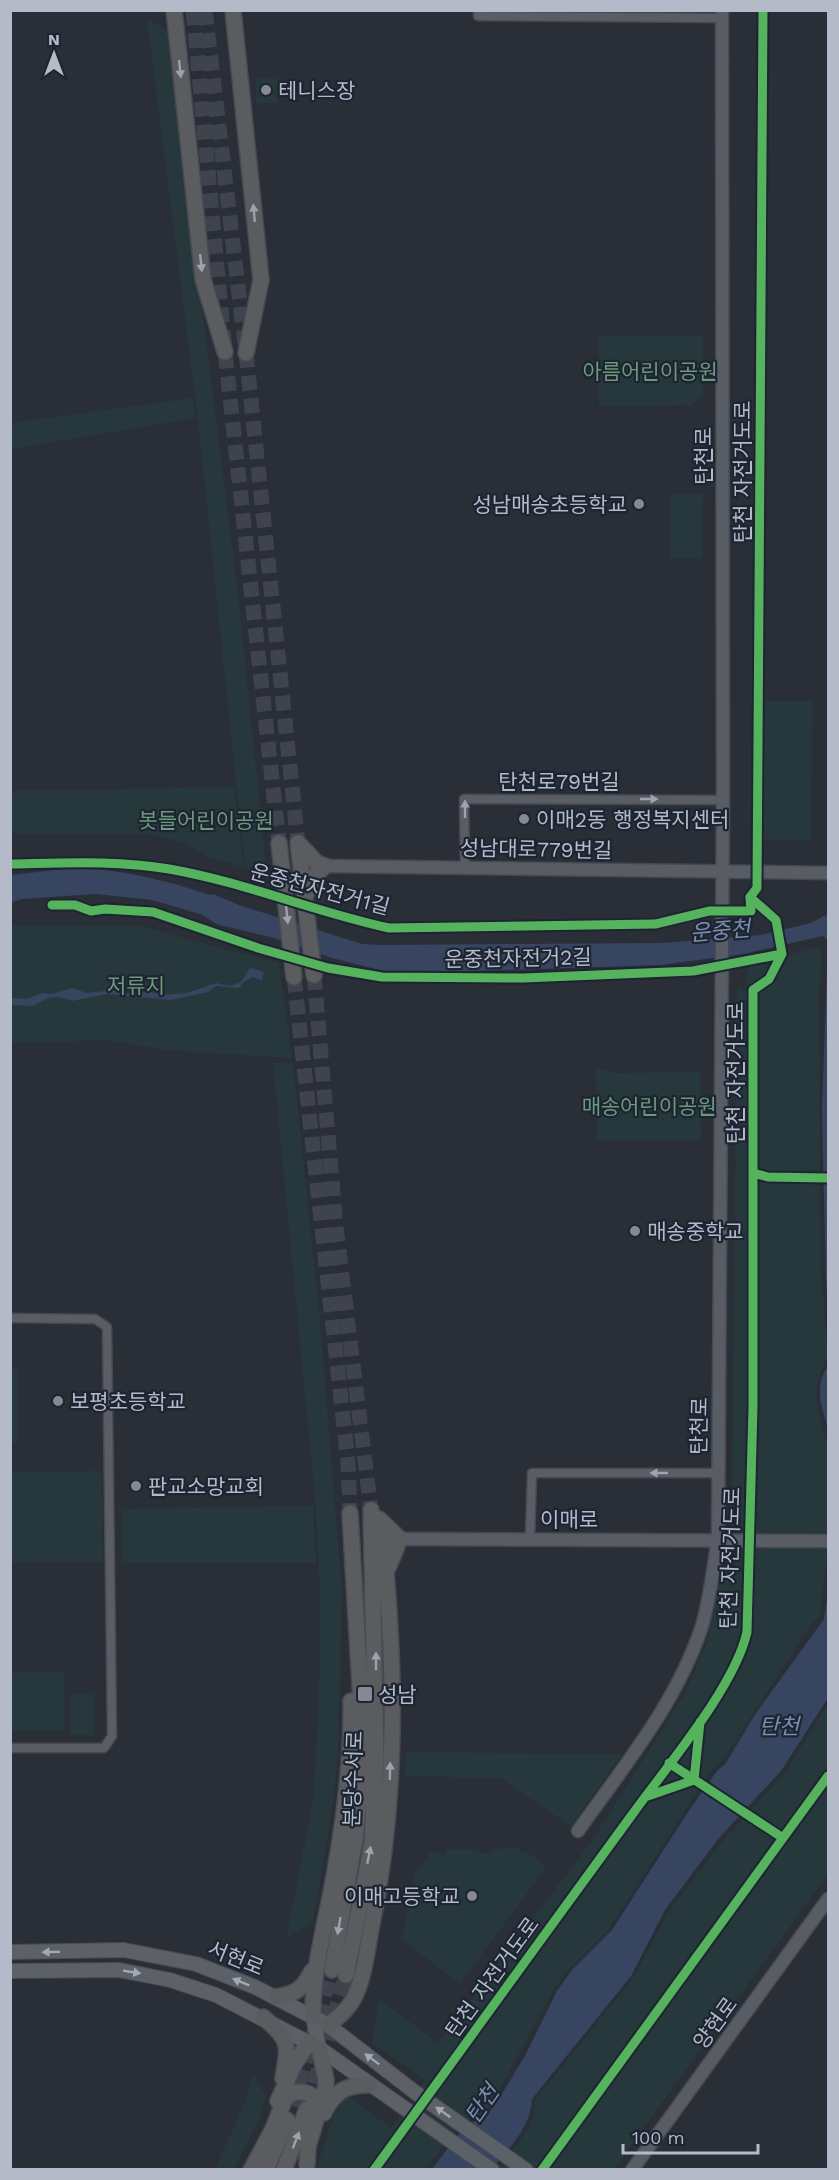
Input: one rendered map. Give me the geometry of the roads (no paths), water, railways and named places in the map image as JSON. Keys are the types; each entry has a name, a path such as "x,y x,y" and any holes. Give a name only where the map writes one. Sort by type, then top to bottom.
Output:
{"highway":[{"path":"174,10 202,279 225,352"},
{"path":"233,10 261,280 246,353"},
{"path":"279,843 294,977"},
{"path":"314,971 304,901 306,876 298,843 317,863 325,866"},
{"path":"306,876 325,866"},
{"name":"분당수서로","path":"351,1513 364,1755 339,1972 372,1844 376,1768 376,1637 371,1506 381,1522"},
{"path":"381,1522 400,1539 388,1564 387,1577"},
{"path":"266,2169 318,2037 344,2012 358,1991 381,1880 390,1783 392,1689 387,1577 381,1522"},
{"path":"313,2017 312,1992 336,1870 352,1746 353,1566"},
{"path":"276,1997 293,1995 304,1987 318,1961"},
{"path":"262,2017 286,2040 288,2048 293,2104 284,2169"},
{"path":"318,2037 326,2079 324,2113"},
{"path":"306,2167 324,2113 334,2095 342,2088 369,2085"},
{"path":"251,2169 272,2132 286,2096 298,2092 313,2096 320,2107 308,2146 306,2167"},
{"path":"245,2169 293,2104"}],"main road":[{"name":"탄천로","path":"578,1831 659,1717 683,1674 706,1610 718,1539 723,800 722,14"},
{"name":"성남대로779번길","path":"325,866 828,873"},
{"name":"이매로","path":"400,1539 828,1541"},
{"name":"양현로","path":"632,2169 828,1900"},
{"name":"서현로","path":"10,1952 124,1950 196,1964 276,1997 313,2017"},
{"name":"서현로","path":"10,1971 94,1969 138,1972 184,1984 262,2017 318,2037 416,2093 526,2169"},
{"path":"313,2017 318,2037"},
{"name":"서현로","path":"318,2037 369,2085 492,2169"}],"street":[{"path":"478,13 722,14"},
{"name":"탄천로79번길","path":"465,867 465,799 723,800"},
{"path":"10,1318 95,1319 107,1327 112,1736 104,1748 10,1748"},
{"path":"530,1539 532,1473 718,1473"}],"water":[{"path":"73,868 126,873 160,880 213,894 239,905 362,944 662,943 761,935 811,923 828,914 828,940 823,936 743,954 661,965 388,972 332,958 274,938 216,924 203,915 152,900 96,894 21,899 11,903 11,875"},
{"path":"828,940 828,1300 822,1110"},
{"path":"250,968 264,972 262,981 253,977 243,982 239,988 216,986 208,992 171,1000 106,994 72,1001 60,997 48,998 33,1006 11,1005 11,998 27,999 42,993 52,994 72,988 87,993 115,990 129,994 148,991 162,995 187,993 216,983 230,986 241,982"},
{"path":"828,1366 828,1428 821,1404 820,1389"},
{"name":"탄천","path":"828,1594 828,1698 781,1771 719,1838 665,1910 631,1976 532,2099 528,2119 523,2128 492,2169 431,2170 467,2124 485,2118 497,2102 526,2054 557,1991 571,1971 612,1930 690,1809 717,1771 726,1763 756,1713 824,1619"}],"tunnel":[{"path":"193,10 225,352 279,843"},
{"path":"205,10 246,353 298,843"},
{"path":"314,975 336,1227 371,1510"},
{"path":"294,977 348,1462 350,1513"},
{"path":"292,2106 332,1970"},
{"path":"308,2106 346,1975"}],"place":[{"name":"테니스장","path":"266,90"},
{"name":"성남매송초등학교","path":"639,504"},
{"name":"이매2동 행정복지센터","path":"524,819"},
{"name":"매송중학교","path":"635,1231"},
{"name":"보평초등학교","path":"58,1401"},
{"name":"판교소망교회","path":"136,1486"},
{"name":"성남","path":"365,1694"},
{"name":"이매고등학교","path":"472,1896"}],"park label":[{"name":"아름어린이공원","path":"650,371"},
{"name":"봇들어린이공원","path":"206,820"},
{"name":"저류지","path":"136,985"},
{"name":"매송어린이공원","path":"649,1106"}],"water label":[{"name":"운중천","path":"720,931"}]}
